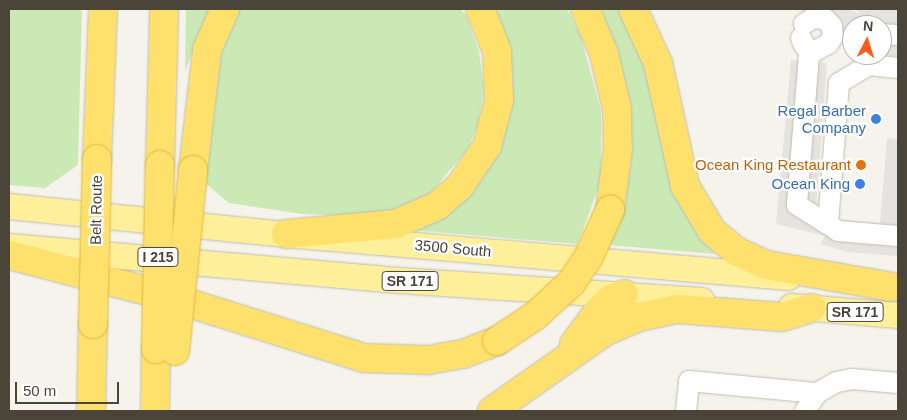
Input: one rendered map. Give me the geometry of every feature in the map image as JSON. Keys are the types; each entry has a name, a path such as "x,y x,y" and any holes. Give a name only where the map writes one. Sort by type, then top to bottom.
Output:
{"highway":[{"name":"Belt Route","path":"91,411 97,159 103,9"},
{"name":"I 215","path":"155,411 166,350 160,165 164,9"},
{"path":"169,411 166,350 193,170 207,50 225,9"},
{"path":"286,234 396,224 437,206 460,186 487,146 500,102 497,51 480,9"},
{"path":"9,255 163,296 364,358 428,360 463,354 497,341 535,316 571,282 589,256 610,210 618,148 617,109 604,54 585,9"},
{"path":"633,9 658,63 685,186 712,231 742,255 766,265 895,287"},
{"path":"552,366 579,338 600,309 612,298 624,294"},
{"path":"492,411 552,366 606,330 657,312 678,309 782,317 812,308"}],"main road":[{"name":"3500 South","path":"9,206 286,234 895,287"},
{"name":"SR 171","path":"9,246 384,279 624,294 898,316"}],"street":[{"path":"841,32 819,17 806,38 809,55 797,205 838,231 898,236"},
{"path":"806,38 841,32"},
{"path":"828,224 839,83 869,66 898,68"},
{"path":"805,411 817,393 837,382 852,379 898,383"},
{"path":"686,411 689,382 817,393"}],"green space":[{"path":"9,9 82,9 78,165 45,188 9,185"},
{"path":"186,9 210,9 185,71"},
{"path":"231,9 460,9 466,15 479,51 484,91 478,124 467,150 428,196 406,207 360,216 302,214 229,203 199,178 213,58"},
{"path":"488,9 567,9 581,37 601,111 601,180 578,244 410,230 502,135"},
{"path":"590,9 621,9 642,53 693,224 715,254 608,245 627,189 628,137"}],"shaded area":[{"path":"799,9 848,9 860,14 856,9 898,9 898,56 892,56 892,15 842,15 842,38"},
{"path":"791,60 827,63 816,208 833,219 880,224 887,138 898,139 898,256 847,252 821,244 825,236 776,224"}],"place":[{"name":"Regal Barber Company","path":"876,119"},
{"name":"Ocean King Restaurant","path":"861,165"},
{"name":"Ocean King","path":"860,184"}]}
